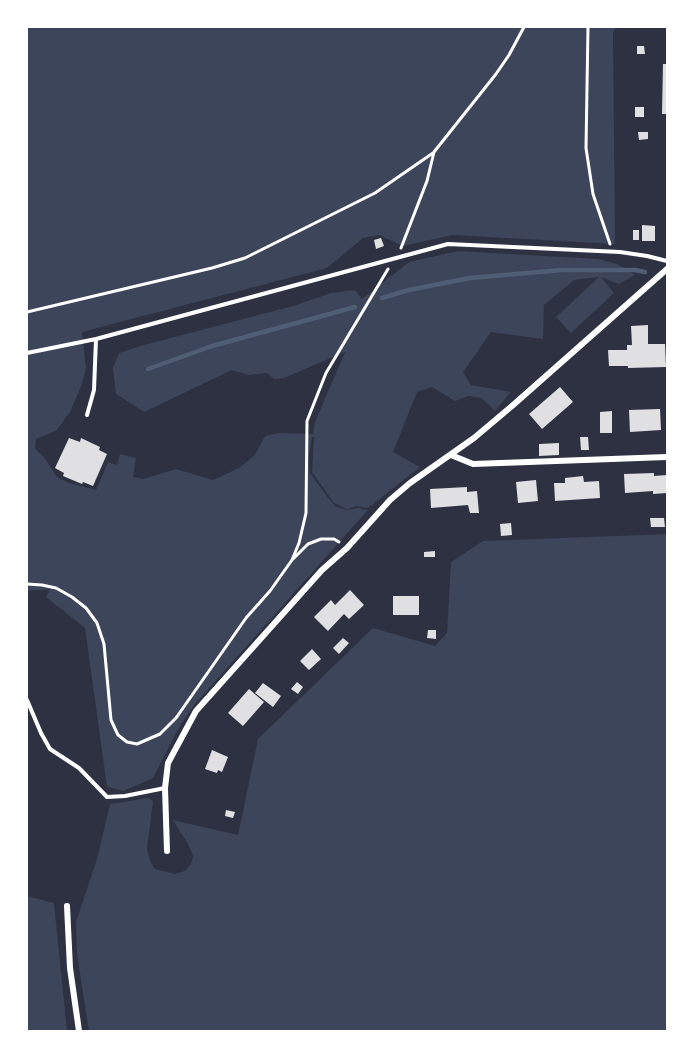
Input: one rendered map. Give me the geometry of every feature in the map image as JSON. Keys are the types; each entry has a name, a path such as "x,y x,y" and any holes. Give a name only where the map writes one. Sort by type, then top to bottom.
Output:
{"street":[{"path":"167,851 165,788 168,763 196,711 322,570 346,548 390,500 512,406 667,269"},
{"path":"451,455 473,464 482,465 667,457"},
{"path":"67,906 70,968 79,1031"}],"lane":[{"path":"27,353 96,339 448,244 613,253 647,256 667,261"},
{"path":"87,415 94,390 96,339"},
{"path":"27,699 50,749 79,768 107,797 165,788"}],"path":[{"path":"27,312 245,258 375,192 434,152 496,75 524,27"},
{"path":"588,27 586,148 593,194 613,253"},
{"path":"292,560 299,543 306,513 307,421 326,373 403,246 428,181 434,152"},
{"path":"27,584 56,588 86,608 97,623 104,644 111,720 118,735 128,742 137,744 160,734 176,718 246,618 270,591 292,560 308,544 334,539 346,548"}],"shaded area":[{"path":"27,27 616,27 613,33 615,244 452,235 403,246 379,235 363,238 327,268 82,332 86,369 80,389 70,412 56,431 36,439 35,449 44,457 57,477 69,483 96,490 108,462 117,465 120,454 136,458 133,477 143,479 176,469 213,480 239,468 255,455 265,436 280,433 313,434 315,422 345,352 284,378 274,379 267,373 248,375 232,370 144,412 116,394 113,368 119,353 293,306 331,293 355,290 362,299 409,262 458,251 598,259 617,264 635,275 619,284 601,277 614,293 571,333 556,317 599,277 574,280 544,305 543,339 491,332 463,372 471,385 511,392 495,411 482,398 469,396 455,401 432,387 417,392 393,452 420,467 368,508 357,506 347,509 334,503 312,472 314,437 312,437 309,456 310,473 329,499 336,507 347,510 359,508 368,510 195,704 181,724 153,778 124,791 107,787 85,628 46,597 50,589 27,591"},
{"path":"667,534 667,1031 89,1031 77,955 76,922 97,859 110,804 148,798 153,801 147,849 150,861 155,869 175,874 185,871 191,864 193,856 173,820 238,835 258,739 373,628 435,646 447,633 451,562 483,541"},
{"path":"27,896 54,903 67,1031 27,1031"}],"building":[{"path":"637,46 644,46 645,54 637,54"},
{"path":"663,64 667,64 667,114 662,114"},
{"path":"635,107 644,107 644,117 635,117"},
{"path":"638,132 648,132 648,139 639,140"},
{"path":"642,225 655,226 655,241 642,241"},
{"path":"633,230 639,230 639,240 633,240"},
{"path":"381,238 384,246 376,249 374,240"},
{"path":"648,325 648,344 665,344 666,367 609,366 608,350 627,350 627,345 632,345 631,326"},
{"path":"560,387 573,402 542,429 529,414"},
{"path":"660,409 661,430 630,432 629,410"},
{"path":"612,411 612,433 600,433 600,412"},
{"path":"580,437 588,437 589,450 581,450"},
{"path":"69,438 80,442 81,438 100,447 99,450 107,454 93,486 63,476 64,473 55,468"},
{"path":"559,443 559,455 539,456 539,444"},
{"path":"654,473 654,476 667,475 667,493 653,494 653,491 625,493 624,474"},
{"path":"583,476 584,482 599,481 600,498 555,501 554,483 565,483 565,478"},
{"path":"536,480 538,501 518,503 516,482"},
{"path":"467,487 467,492 477,491 479,513 470,513 468,505 431,508 430,489"},
{"path":"650,518 664,518 665,527 651,527"},
{"path":"511,523 512,535 501,536 500,524"},
{"path":"435,551 435,557 424,557 424,552"},
{"path":"350,590 364,605 349,619 344,614 328,631 314,617 331,600 335,605"},
{"path":"393,596 419,596 419,615 393,615"},
{"path":"428,630 436,630 436,639 427,638"},
{"path":"343,638 349,643 339,654 333,648"},
{"path":"312,649 321,659 309,670 300,661"},
{"path":"297,682 303,687 298,694 291,689"},
{"path":"263,683 281,696 273,707 255,693"},
{"path":"249,689 264,702 243,726 228,713"},
{"path":"212,750 228,757 222,772 218,770 217,773 205,769"},
{"path":"226,810 235,812 233,818 225,816"}],"waterway":[{"path":"382,298 409,290 470,278 562,270 645,272"},
{"path":"148,369 212,346 355,307"}]}
